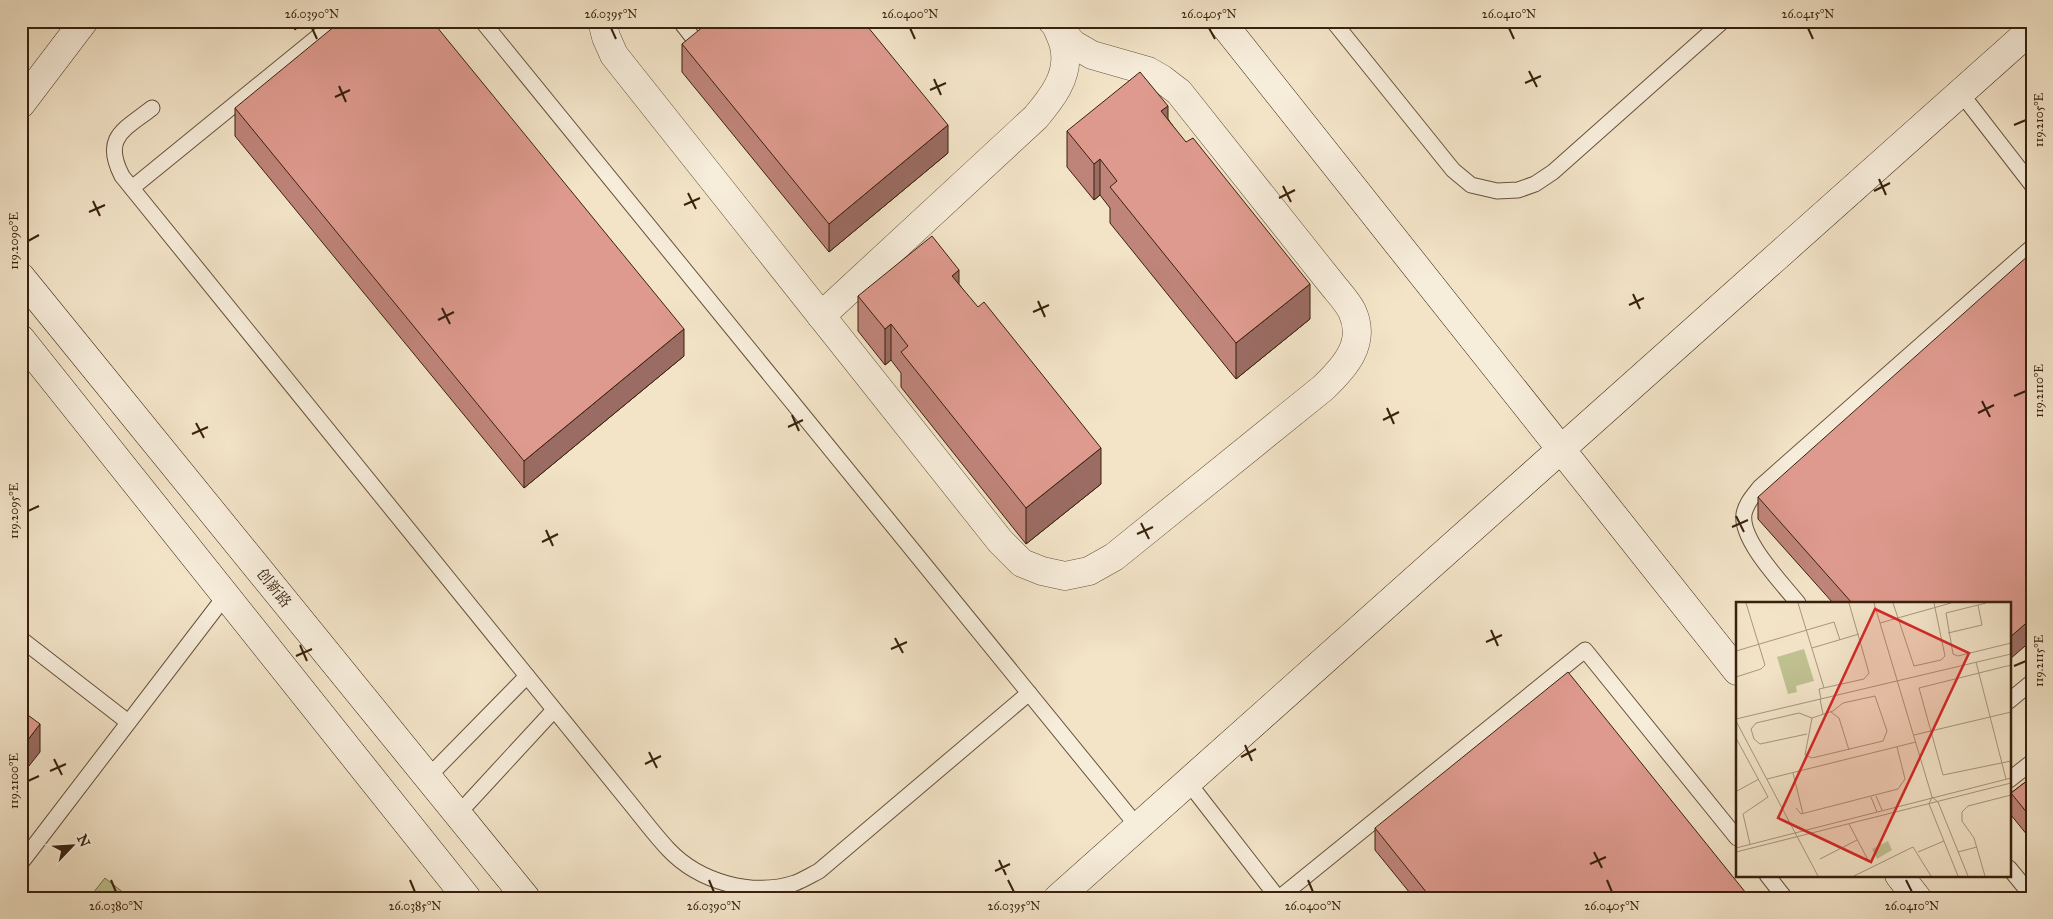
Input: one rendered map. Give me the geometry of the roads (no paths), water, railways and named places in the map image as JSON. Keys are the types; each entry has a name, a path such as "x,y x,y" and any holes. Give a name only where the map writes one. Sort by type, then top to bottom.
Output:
{"street":[{"path":"21,104 84,21"},
{"path":"602,21 614,55 1000,542 1022,563 1042,571 1065,576 1089,571 1114,557 1323,388 1342,370 1354,349 1358,328 1351,310 1332,283 1179,92 1148,71 1092,55 1073,44 1055,26"},
{"path":"1221,21 1736,670"},
{"path":"821,316 1036,117 1057,88 1064,70 1065,52 1055,26"},
{"path":"1058,898 2032,29"},
{"name":"创新路","path":"21,277 526,898"},
{"path":"21,339 467,898"},
{"path":"1900,876 1917,898"}],"lane":[{"path":"132,188 337,21"},
{"path":"482,21 1138,827"},
{"path":"680,21 697,43"},
{"path":"1333,21 1453,170 1472,185 1497,191 1518,190 1534,184 1553,172 1723,21"},
{"path":"1960,92 2032,185"},
{"path":"152,108 123,131 115,142 113,152 116,165 122,176 554,710 669,850 688,866 731,885 752,888 775,888 796,883 819,871 1029,693"},
{"path":"1797,602 1748,538 1745,531 1744,514 1750,498 1760,487 2032,247"},
{"path":"21,863 226,596"},
{"path":"21,639 128,722"},
{"path":"1188,782 1278,898 1585,650 1736,837"},
{"path":"428,777 527,676"},
{"path":"2010,700 2032,682"},
{"path":"458,814 554,710"},
{"path":"2010,779 2032,762"},
{"path":"2010,869 2032,896"},
{"path":"1768,876 1785,898"}]}
